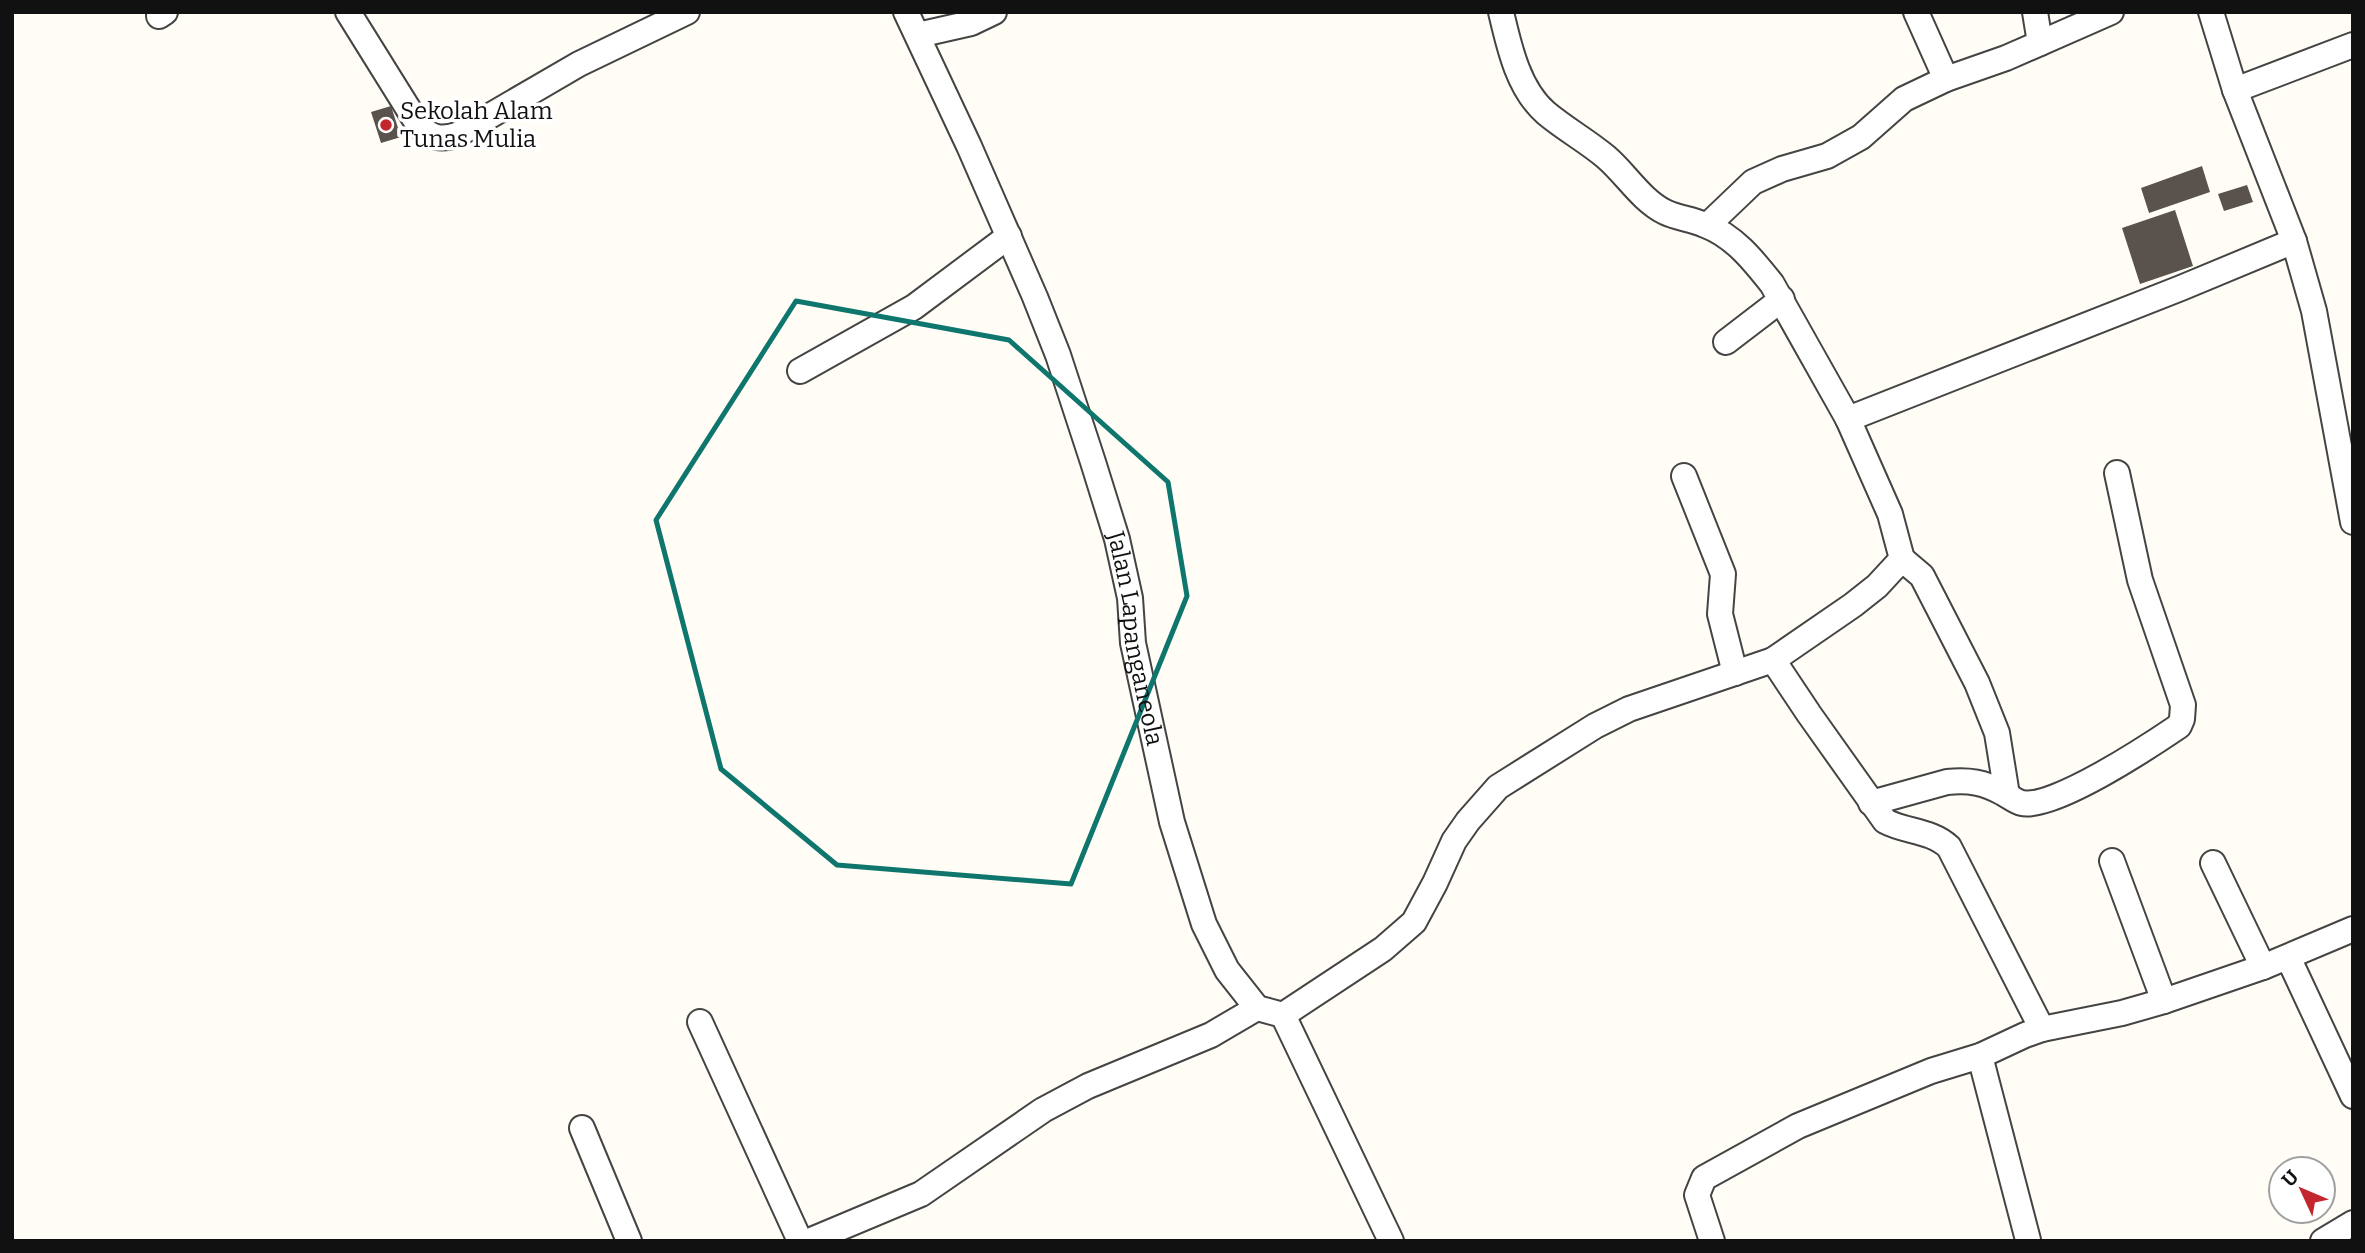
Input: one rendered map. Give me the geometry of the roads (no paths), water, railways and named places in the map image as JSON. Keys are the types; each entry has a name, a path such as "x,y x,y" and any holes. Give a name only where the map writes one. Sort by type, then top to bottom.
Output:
{"street":[{"path":"348,12 419,126 429,136 443,139 457,135 579,64 687,12"},
{"name":"Jalan Lapanganeola","path":"906,12 1009,236 1058,355 1117,539 1130,598 1133,643 1172,822 1203,924 1227,970 1257,1008"},
{"path":"918,35 971,23 994,12"},
{"path":"1501,12 1513,60 1525,85 1543,111 1605,156 1643,195 1665,212 1708,225 1723,233 1739,246 1782,299 1848,419 1889,514 1902,558 1922,576 1977,683 1997,733 2007,795"},
{"path":"1916,12 1945,79"},
{"path":"2035,12 2040,43"},
{"path":"1708,225 1753,182 1782,169 1826,156 1861,137 1904,99 1945,79 2040,43 2111,12"},
{"path":"2211,12 2235,90 2294,241 2320,337 2353,522"},
{"path":"2235,90 2353,45"},
{"path":"800,371 914,307 1009,236"},
{"path":"1848,419 2294,241"},
{"path":"1726,342 1782,299"},
{"path":"1871,803 1958,780 1988,784 2021,803 2041,803 2066,793 2130,758 2179,726 2183,705 2140,580 2117,473"},
{"path":"1684,476 1723,574 1720,614 1735,673"},
{"path":"700,1022 810,1240 921,1194 1043,1110 1088,1086 1211,1035 1257,1008 1283,1015 1383,949 1413,922 1454,841 1498,787 1595,726 1629,709 1773,660 1861,598 1891,572 1902,558"},
{"path":"1773,660 1885,821 1894,826 1919,831 1943,841 1949,847 2042,1029"},
{"path":"2112,861 2164,1001"},
{"path":"2213,863 2263,967"},
{"path":"1712,1241 1697,1195 1704,1178 1798,1126 1931,1071 1980,1056 2025,1035 2164,1001 2263,967 2353,929"},
{"path":"2288,957 2353,1096"},
{"path":"1283,1015 1391,1241"},
{"path":"1980,1056 2028,1240"},
{"path":"582,1128 629,1241"},
{"path":"2323,1241 2353,1223"}],"place":[{"name":"Sekolah Alam Tunas Mulia","path":"386,125"}]}
